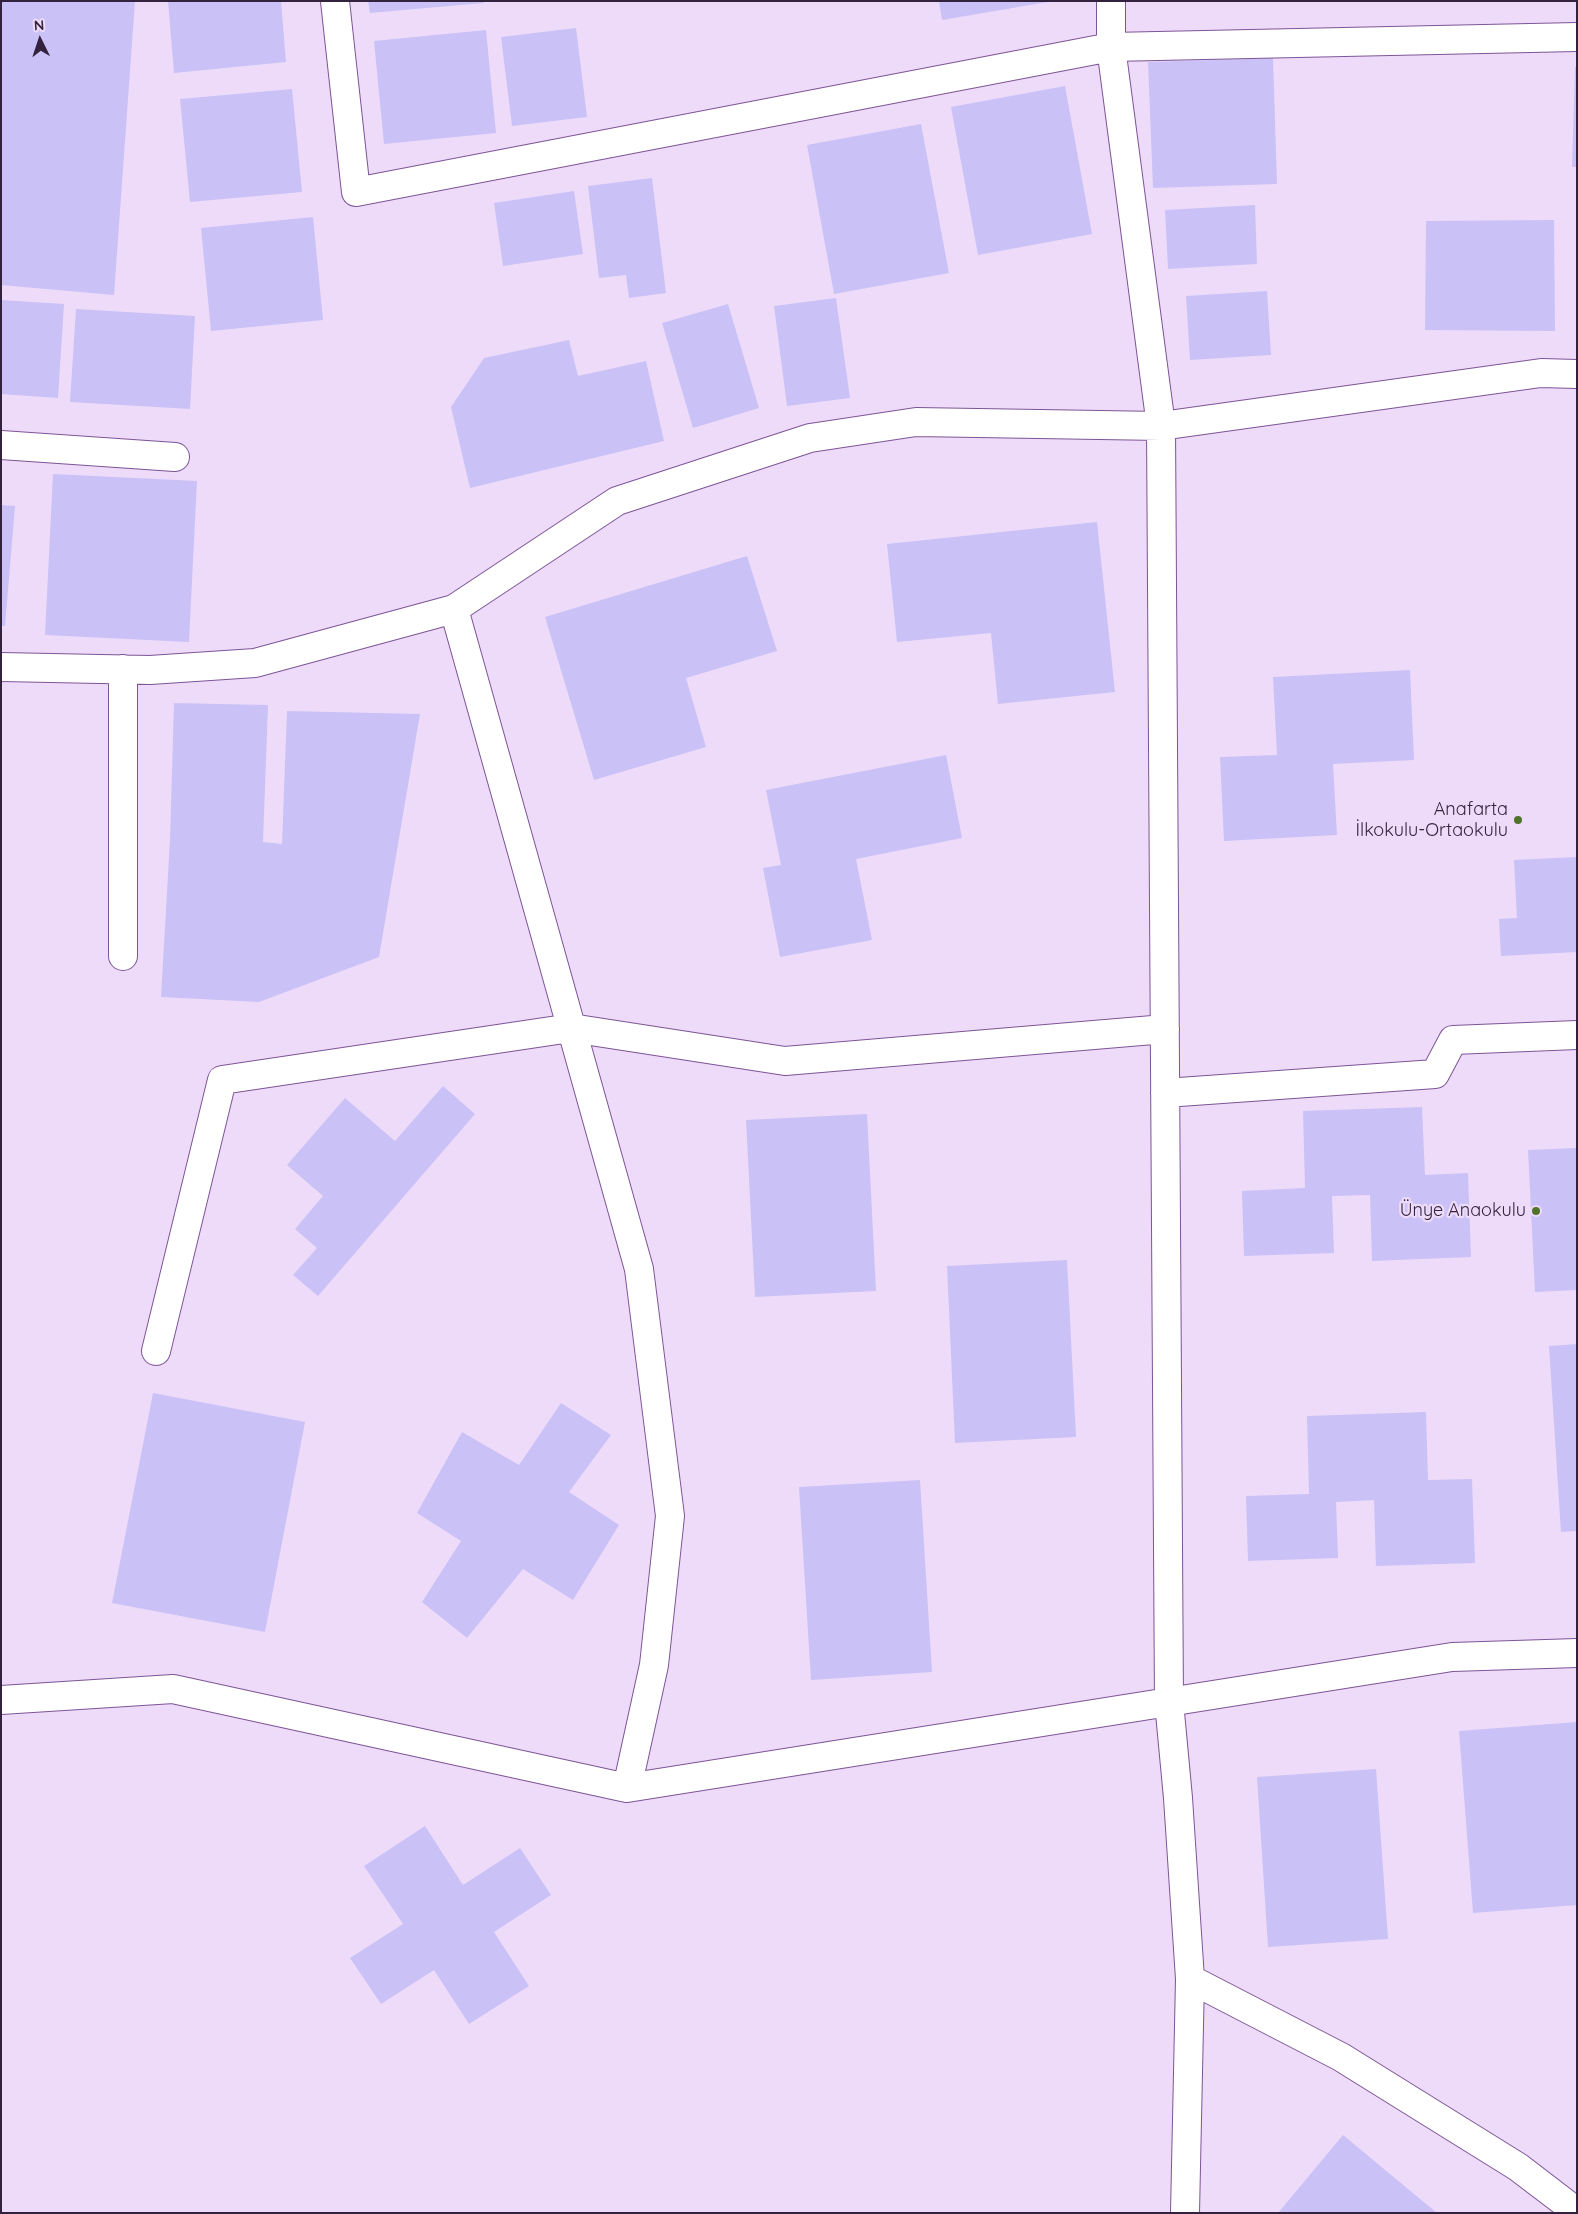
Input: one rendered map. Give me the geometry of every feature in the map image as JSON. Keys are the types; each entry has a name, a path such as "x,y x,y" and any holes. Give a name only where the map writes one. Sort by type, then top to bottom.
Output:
{"street":[{"path":"335,1 356,192 1111,47 1577,37"},
{"path":"1111,1 1111,47 1161,426 1169,1702 1178,1798 1190,1979 1185,2213"},
{"path":"1,667 150,670 255,663 454,609 617,501 810,438 916,422 1161,426 1541,373 1577,374"},
{"path":"1,445 175,457"},
{"path":"454,609 639,1269 670,1516 654,1665 627,1788"},
{"path":"123,669 124,956"},
{"path":"156,1351 222,1080 571,1028 785,1060 1165,1029"},
{"path":"1165,1093 1435,1074 1454,1040 1577,1035"},
{"path":"1,1700 173,1689 627,1788 1452,1657 1577,1653"},
{"path":"1190,1979 1341,2056 1518,2167 1577,2212"}],"building":[{"path":"1,1 135,1 114,295 1,285"},
{"path":"168,1 281,1 286,62 174,73"},
{"path":"368,1 483,1 484,3 370,13"},
{"path":"939,1 1048,1 1048,2 942,20"},
{"path":"576,28 587,117 512,126 501,37"},
{"path":"486,30 496,133 384,144 374,41"},
{"path":"1273,58 1277,184 1153,188 1148,62"},
{"path":"1575,67 1577,67 1577,167 1572,167"},
{"path":"1065,86 1092,234 978,255 951,107"},
{"path":"292,89 302,192 190,202 180,99"},
{"path":"921,124 949,273 834,294 807,145"},
{"path":"652,178 666,293 629,298 626,275 599,278 588,186"},
{"path":"574,191 583,254 503,266 494,203"},
{"path":"1255,205 1257,264 1168,269 1165,210"},
{"path":"313,217 323,320 211,331 201,228"},
{"path":"1554,220 1555,331 1425,330 1426,221"},
{"path":"1267,291 1271,355 1190,360 1186,296"},
{"path":"836,298 850,398 787,406 774,306"},
{"path":"1,300 64,304 58,398 1,394"},
{"path":"728,304 759,408 693,428 662,323"},
{"path":"76,309 195,316 190,409 70,402"},
{"path":"569,340 578,376 646,361 664,441 470,488 451,407 484,358"},
{"path":"53,474 197,481 189,642 45,635"},
{"path":"1,505 15,506 5,626 1,626"},
{"path":"1097,522 1115,692 998,704 991,633 897,642 887,544"},
{"path":"747,556 777,651 686,678 706,747 594,780 545,617"},
{"path":"1410,670 1414,760 1333,764 1337,835 1224,841 1220,757 1277,755 1273,677"},
{"path":"174,703 268,705 263,842 282,844 287,711 420,714 379,957 259,1002 161,997 170,840"},
{"path":"946,755 962,838 856,859 872,940 780,957 763,868 781,865 766,790"},
{"path":"1577,857 1577,952 1501,956 1499,919 1517,918 1514,860"},
{"path":"443,1086 475,1114 318,1296 293,1275 317,1248 295,1229 323,1196 287,1165 345,1098 395,1141"},
{"path":"1422,1107 1425,1175 1468,1173 1471,1257 1372,1261 1370,1195 1332,1196 1334,1253 1244,1256 1242,1191 1305,1188 1303,1111"},
{"path":"867,1114 876,1291 755,1297 746,1120"},
{"path":"1577,1148 1577,1290 1535,1292 1528,1150"},
{"path":"1067,1260 1076,1437 955,1443 947,1266"},
{"path":"1577,1344 1577,1531 1561,1532 1549,1346"},
{"path":"153,1393 305,1422 265,1632 112,1603"},
{"path":"561,1403 611,1435 569,1492 619,1525 573,1600 523,1569 467,1638 422,1602 461,1541 417,1513 462,1432 519,1465"},
{"path":"1426,1412 1428,1480 1472,1479 1475,1563 1376,1566 1374,1500 1336,1502 1338,1558 1248,1561 1246,1496 1309,1494 1307,1416"},
{"path":"920,1480 932,1672 811,1680 799,1487"},
{"path":"1577,1722 1577,1905 1473,1913 1459,1731"},
{"path":"1376,1769 1388,1939 1268,1947 1257,1777"},
{"path":"425,1826 463,1885 520,1848 551,1895 494,1932 529,1986 469,2024 434,1970 381,2004 350,1958 403,1924 364,1866"},
{"path":"1343,2135 1437,2213 1278,2213"}],"place":[{"name":"Anafarta İlkokulu-Ortaokulu","path":"1518,820"},
{"name":"Ünye Anaokulu","path":"1536,1211"}]}
